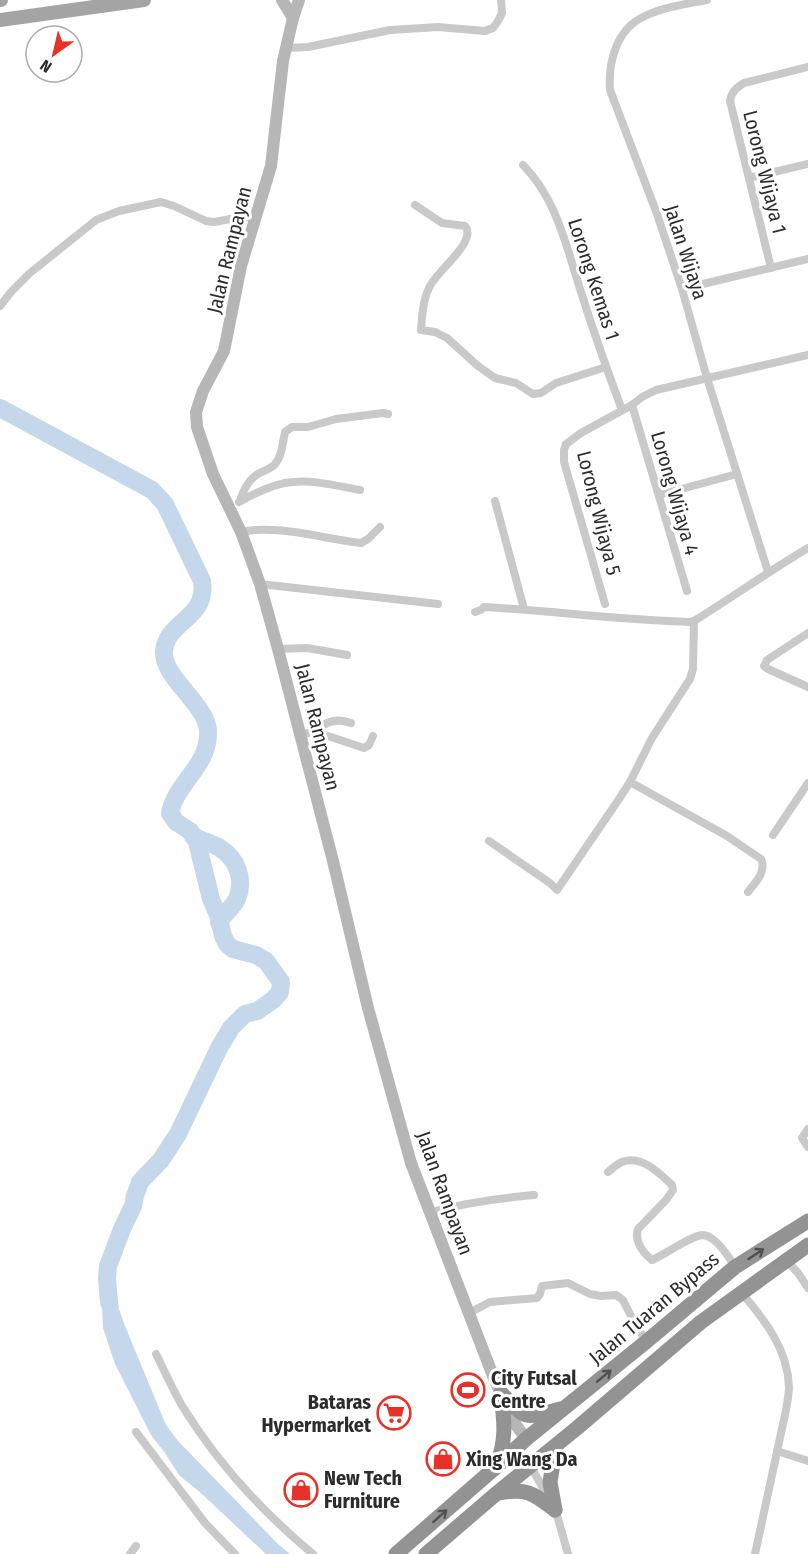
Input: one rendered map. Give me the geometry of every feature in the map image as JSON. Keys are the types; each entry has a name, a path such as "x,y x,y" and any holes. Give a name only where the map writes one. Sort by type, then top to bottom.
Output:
{"highway":[{"name":"Jalan Tuaran Bypass","path":"396,1554 526,1439 735,1267 808,1221"},
{"name":"Jalan Tuaran Bypass","path":"426,1554 692,1330 808,1245"},
{"path":"526,1439 552,1436 718,1299 730,1293 741,1292"},
{"path":"501,1393 526,1416 566,1408"},
{"path":"496,1467 501,1455 505,1427 501,1393"},
{"path":"555,1510 550,1482 556,1446"},
{"path":"497,1493 513,1490 525,1491 534,1494 555,1510"}],"main road":[{"path":"0,12 86,0"},
{"path":"0,20 136,0"}],"street":[{"path":"282,0 293,18"},
{"name":"Jalan Rampayan","path":"299,0 283,61 271,166 241,266 224,351 202,391 196,412 197,427 206,457 241,532 260,584 333,861 391,1097 411,1163 501,1393 516,1425 526,1439"},
{"path":"287,48 308,47 390,30 438,27 485,32 493,28 502,13 501,0"},
{"name":"Jalan Wijaya","path":"707,0 662,9 641,17 635,22 620,39 613,55 609,75 610,90 657,214 682,289 707,378 768,572"},
{"name":"Lorong Wijaya 1","path":"771,268 730,101 732,93 744,83 808,67"},
{"path":"749,178 808,164"},
{"name":"Lorong Kemas 1","path":"524,165 534,176 553,207 622,410"},
{"path":"0,306 30,273 96,220 119,211 161,202 206,221 214,222 242,217 256,218"},
{"path":"415,205 442,223 465,226 468,230 468,236 460,250 437,274 429,288 421,330 435,332 447,338 495,378 516,383 533,394 541,393 556,383 606,367"},
{"path":"682,289 808,260"},
{"name":"Lorong Wijaya 5","path":"605,604 564,462 566,444 656,390 808,355"},
{"name":"Lorong Wijaya 4","path":"632,405 687,591"},
{"path":"240,501 254,477 277,462 285,432 292,427 308,427 336,419 388,414"},
{"path":"659,495 737,474"},
{"path":"230,510 240,501 264,490 291,482 315,482 360,489"},
{"path":"495,501 524,609"},
{"path":"241,532 274,530 361,543 380,527"},
{"path":"475,612 484,607 690,622 808,548"},
{"path":"260,584 438,604"},
{"path":"489,841 557,890 630,782 652,738 690,679 693,669 694,621"},
{"path":"808,633 767,660 764,666 808,687"},
{"path":"278,649 307,648 347,655"},
{"path":"316,732 319,728 337,720 351,723"},
{"path":"300,734 316,732 364,748 369,745 374,736"},
{"path":"630,782 727,836 761,859 764,869 748,892"},
{"path":"773,835 808,783"},
{"path":"808,1129 802,1138 808,1147"},
{"path":"608,1172 624,1161 640,1161 672,1185 673,1190 666,1200 638,1229 636,1234 636,1239 642,1249 652,1260 703,1235 717,1243 735,1267"},
{"path":"431,1212 488,1200 534,1195"},
{"path":"786,1260 808,1288"},
{"path":"468,1313 490,1302 537,1298 542,1286 568,1283 590,1294 616,1295 623,1300 637,1328 647,1341"},
{"path":"741,1292 769,1326 783,1355 789,1386 786,1410 755,1554"},
{"path":"156,1354 180,1402 212,1450 244,1489 313,1554"},
{"path":"136,1432 205,1523 235,1554"},
{"path":"777,1451 808,1461"},
{"path":"530,1465 555,1510 568,1554"},
{"path":"130,1554 136,1546"}],"water":[{"path":"101,1278 115,1278 119,1309 166,1425 178,1441 290,1554 266,1554 179,1475 151,1435 115,1364 103,1328"}],"waterway":[{"path":"0,408 152,490 165,504 202,581 199,604 172,632 164,651 165,661 177,681 200,710 208,730 204,754 173,802 170,813 176,822 190,831 197,842 211,899 227,944 233,949 256,955 266,961 281,982 280,992 273,1000 257,1011 245,1014 231,1028 178,1134 161,1160 140,1182 133,1206 108,1266 109,1303"},
{"path":"193,836 220,848 231,858 238,870 240,884 237,899 219,922"}],"place":[{"name":"City Futsal Centre","path":"468,1390"},
{"name":"Bataras Hypermarket","path":"394,1413"},
{"name":"Xing Wang Da","path":"443,1459"},
{"name":"New Tech Furniture","path":"301,1490"}]}
